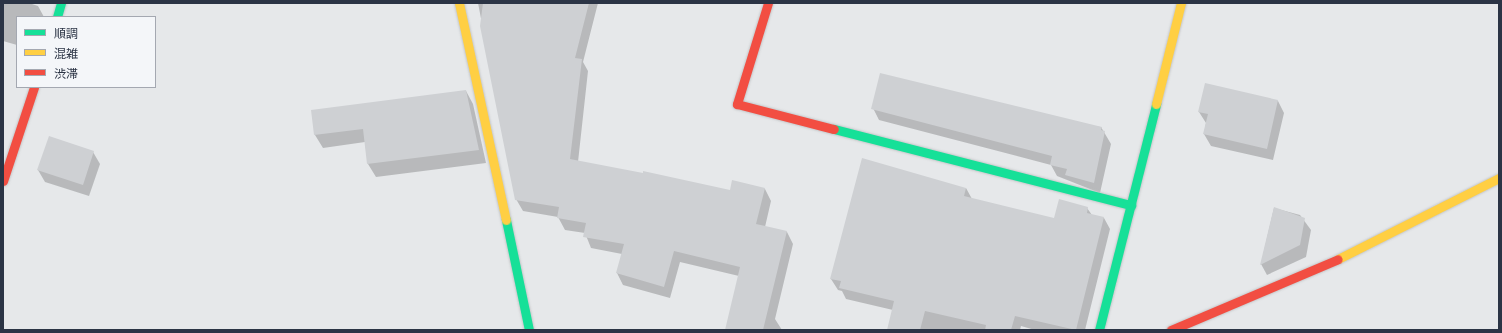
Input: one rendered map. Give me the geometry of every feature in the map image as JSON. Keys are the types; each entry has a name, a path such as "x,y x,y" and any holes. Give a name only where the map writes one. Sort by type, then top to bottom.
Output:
{"street":[{"path":"57,16 61,3"},
{"path":"459,3 485,115 529,330"},
{"path":"768,3 737,104 1130,205"},
{"path":"1099,330 1181,3"},
{"path":"3,181 34,88"},
{"path":"1172,330 1336,261 1499,178"}],"building":[{"path":"483,3 589,3 575,58 582,59 570,159 643,173 643,171 730,190 732,180 765,188 756,224 787,231 763,330 725,330 740,267 674,251 664,287 616,273 624,244 583,237 586,223 557,218 559,207 515,200 480,26"},
{"path":"880,73 1102,127 1101,130 1105,131 1094,183 1065,175 1067,169 1050,165 1052,156 871,109"},
{"path":"1205,83 1278,100 1267,149 1203,134 1208,114 1198,112"},
{"path":"466,90 479,150 367,164 363,129 314,135 311,110"},
{"path":"49,136 94,151 83,185 37,170"},
{"path":"862,158 966,188 964,196 1054,218 1059,199 1088,207 1087,213 1104,217 1076,330 1015,316 1011,330 985,330 986,325 925,311 920,330 887,330 894,301 839,288 841,281 830,279"},
{"path":"1274,207 1305,218 1300,245 1260,265"}],"traffic: fast":[{"path":"57,16 61,3"},
{"path":"1099,330 1156,104"},
{"path":"834,129 1131,205"},
{"path":"506,220 529,330"}],"traffic: slow":[{"path":"459,3 506,220"},
{"path":"1156,104 1181,3"},
{"path":"1338,259 1499,178"}],"traffic: jam":[{"path":"768,3 737,104 834,129"},
{"path":"3,181 34,88"},
{"path":"1171,330 1338,259"}]}
